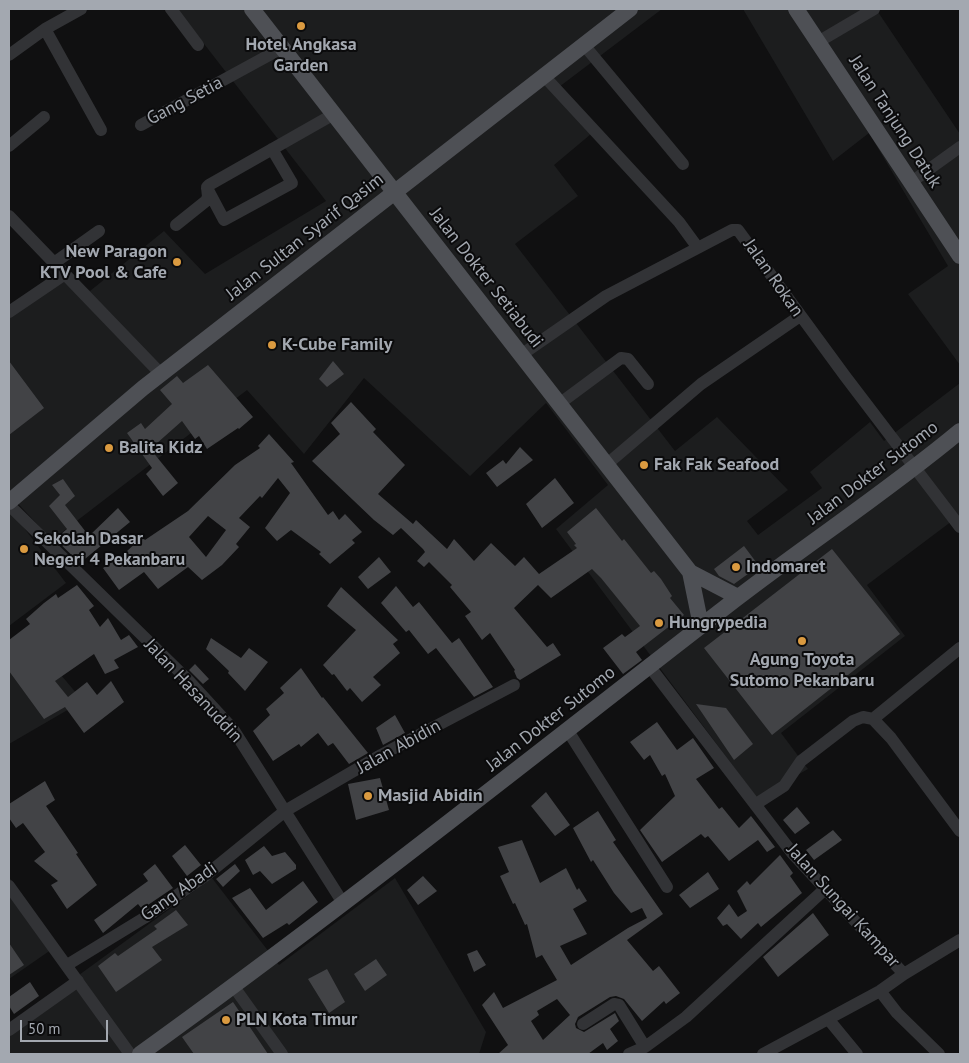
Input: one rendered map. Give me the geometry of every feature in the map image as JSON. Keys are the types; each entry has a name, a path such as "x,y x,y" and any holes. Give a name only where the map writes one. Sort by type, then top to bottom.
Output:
{"main road":[{"name":"Jalan Dokter Setiabudi","path":"252,9 690,572 738,597"},
{"name":"Jalan Sultan Syarif Qasim","path":"9,503 161,374 630,9"},
{"name":"Jalan Tanjung Datuk","path":"796,9 960,256"},
{"name":"Jalan Dokter Sutomo","path":"140,1054 234,987 568,731 738,597 916,468 960,431"},
{"name":"Jalan Dokter Setiabudi","path":"690,572 701,626"}],"street":[{"path":"9,55 45,29 81,9"},
{"path":"171,9 198,45"},
{"path":"818,42 874,9"},
{"path":"45,29 101,130"},
{"path":"584,45 683,164"},
{"name":"Gang Setia","path":"141,125 282,48"},
{"path":"544,76 678,222 698,248"},
{"path":"207,187 334,114"},
{"path":"9,146 44,117"},
{"path":"910,183 960,147"},
{"path":"207,187 224,220 292,183 272,149"},
{"path":"176,225 206,202 208,197 207,187"},
{"path":"9,216 161,374"},
{"name":"Jalan Rokan","path":"521,355 606,296 732,230 738,230 800,316 960,527"},
{"path":"54,263 99,231"},
{"path":"9,312 65,274"},
{"path":"606,465 701,384 800,316"},
{"path":"559,404 621,358 628,359 648,384"},
{"name":"Jalan Hasanuddin","path":"9,503 189,682 233,729 343,903"},
{"path":"873,719 960,648"},
{"name":"Jalan Sungai Kampar","path":"650,667 794,854 904,974 880,991 829,1020 763,1054"},
{"name":"Jalan Abidin","path":"285,810 381,755 514,685"},
{"path":"756,804 784,786 801,761 853,721 863,718 873,719 891,738 960,831"},
{"path":"568,731 667,887"},
{"name":"Gang Abadi","path":"67,965 144,918 205,876 285,810"},
{"path":"9,886 130,1054"},
{"path":"629,1054 645,1047 686,1017 825,889"},
{"path":"904,974 960,940"},
{"path":"9,1030 78,980"},
{"path":"234,987 282,1054"},
{"path":"880,991 897,1013 939,1054"},
{"path":"583,1024 614,1004 619,1005 645,1047"},
{"path":"829,1020 858,1054"}],"shaded area":[{"path":"177,9 662,9 559,87 597,129 554,165 578,196 515,244 675,451 717,417 788,490 747,521 758,535 822,488 810,472 870,422 884,441 960,383 960,515 867,585 905,636 781,733 808,769 757,798 556,529 608,485 546,403 470,476 364,378 304,454 247,390 52,540 9,494 9,316 71,275 90,291 164,231 205,274 326,201"},
{"path":"743,9 876,9 960,134 960,365 908,294 948,266 869,133 833,161"},
{"name":"Sekolah Dasar Negeri 4 Pekanbaru","path":"12,512 66,583 9,626 9,514"},
{"path":"39,649 83,701 9,744 9,667"},
{"path":"9,877 58,945 9,979"},
{"path":"212,878 279,965 395,878 486,1032 479,1054 9,1054 9,1026"}],"building":[{"path":"9,361 44,408 9,435"},
{"path":"333,361 344,374 327,387 319,379"},
{"path":"208,365 253,417 239,429 207,449 199,436 195,439 182,421 156,444 158,447 152,451 178,483 163,496 146,474 152,468 127,433 141,423 145,429 172,404 160,390 177,376 183,383"},
{"path":"351,402 376,429 373,432 405,465 378,494 413,524 416,520 447,549 454,539 474,561 491,543 515,566 524,557 539,574 577,548 567,532 596,508 651,573 654,571 661,579 672,596 670,598 684,615 636,652 642,660 623,674 603,648 622,634 625,637 640,626 601,578 592,569 551,598 538,585 514,608 547,647 553,643 561,655 520,680 490,633 482,640 465,616 471,612 450,587 452,585 429,562 424,567 417,561 425,552 423,549 401,528 393,535 374,520 312,461 340,434 331,423"},
{"path":"269,434 294,462 291,463 328,515 333,511 339,520 345,514 362,532 352,540 355,543 330,564 319,554 321,552 291,530 277,541 265,528 290,493 278,478 262,498 260,496 239,518 250,527 236,544 239,547 222,565 202,580 188,567 158,589 144,572 119,590 103,568 125,553 142,537 145,540 188,511 235,465 260,448 258,446","holes":["208,516 226,530 206,557 189,537"]},
{"path":"520,447 533,460 497,487 486,473 503,460 506,464"},
{"path":"555,478 574,503 542,528 526,504"},
{"path":"63,479 75,496 65,505 89,536 118,508 130,522 80,563 55,539 67,529 49,506 60,495 52,485"},
{"name":"Indomaret","path":"744,546 759,566 734,584 719,576 714,569"},
{"name":"Agung Toyota Sutomo Pekanbaru","path":"832,549 900,634 772,735 704,648"},
{"path":"379,557 391,572 368,589 358,577"},
{"path":"77,585 94,606 89,610 100,627 108,618 121,640 129,635 138,647 114,660 119,668 105,674 94,654 55,681 68,697 87,682 97,695 111,681 124,702 84,733 65,707 44,719 9,671 9,640 30,624 26,619 44,603 56,594 58,598"},
{"path":"396,586 413,607 419,602 452,643 459,638 493,687 474,697 436,648 428,654 409,630 406,632 381,603"},
{"path":"341,587 398,640 393,644 400,653 373,677 381,685 362,702 350,688 347,691 334,674 332,675 323,665 356,630 327,606"},
{"path":"211,638 241,658 249,648 268,662 245,691 228,673 229,671 206,649"},
{"path":"195,664 209,679 203,684 189,670"},
{"path":"301,668 322,698 368,753 349,764 333,743 328,746 318,733 301,747 299,744 273,761 253,731 270,715 266,709 284,693 280,688"},
{"path":"696,704 726,708 753,744 734,760"},
{"path":"395,715 405,733 383,745 376,728"},
{"path":"657,722 677,750 693,738 714,768 696,779 719,809 722,807 739,828 751,816 775,847 767,852 758,840 729,861 708,836 705,838 701,834 662,862 640,830 675,796 665,774 662,776 650,755 644,760 630,742"},
{"name":"Masjid Abidin","path":"380,778 389,810 356,820 348,784"},
{"path":"45,781 55,800 46,806 97,885 67,909 51,885 58,881 34,861 45,852 23,823 16,828 9,818 9,804"},
{"path":"546,792 570,825 555,836 531,806"},
{"path":"797,807 810,823 795,834 783,820"},
{"path":"598,811 616,840 613,842 663,914 627,940 653,971 659,966 680,993 666,1004 664,1001 642,1021 624,999 616,996 610,997 578,1017 575,1024 576,1028 584,1032 615,1013 619,1021 610,1029 618,1041 607,1050 603,1043 588,1054 498,1054 508,1045 482,1005 494,992 503,1008 557,980 542,955 536,958 527,924 525,925 515,903 513,904 500,876 509,872 498,847 522,840 540,883 566,868 577,890 579,888 587,901 573,909 587,934 560,946 571,965 647,918 642,908 631,913 614,893 593,860 591,862 573,828","holes":["557,999 570,1015 543,1040 531,1021 539,1015 537,1011"]},
{"path":"833,830 842,840 814,860 806,850"},
{"path":"185,845 201,865 187,876 172,856"},
{"path":"264,846 272,856 285,852 296,865 296,869 272,884 260,871 253,875 245,860"},
{"path":"780,855 793,873 790,876 802,893 761,927 758,923 741,939 727,924 723,926 717,918 729,904 738,917 747,911 737,891 747,881 750,885"},
{"path":"155,864 173,888 142,909 138,904 103,933 94,920 148,881 143,874"},
{"path":"235,864 240,871 223,887 216,879"},
{"path":"708,872 719,889 690,908 679,895"},
{"path":"423,876 437,891 418,905 407,890"},
{"path":"303,881 318,902 289,925 287,923 263,938 232,898 250,888 266,910"},
{"path":"176,910 188,925 152,947 162,960 116,992 98,966 115,953 118,956 157,929 154,926"},
{"path":"813,913 829,935 778,977 763,957"},
{"path":"9,943 24,965 9,975"},
{"path":"477,950 486,965 474,972 467,954"},
{"path":"376,959 387,975 365,991 354,974"},
{"path":"327,969 345,1002 329,1013 308,979"},
{"path":"30,982 39,996 14,1014 9,1006 9,997"},
{"name":"PLN Kota Timur","path":"233,1002 268,1054 194,1054 182,1037"}],"place":[{"name":"Hotel Angkasa Garden","path":"301,26"},
{"name":"New Paragon KTV Pool & Cafe","path":"177,262"},
{"name":"K-Cube Family","path":"272,345"},
{"name":"Balita Kidz","path":"109,448"},
{"name":"Fak Fak Seafood","path":"644,465"},
{"name":"Sekolah Dasar Negeri 4 Pekanbaru","path":"24,549"},
{"name":"Indomaret","path":"736,567"},
{"name":"Hungrypedia","path":"659,623"},
{"name":"Agung Toyota Sutomo Pekanbaru","path":"802,641"},
{"name":"Masjid Abidin","path":"368,796"},
{"name":"PLN Kota Timur","path":"226,1020"}]}
